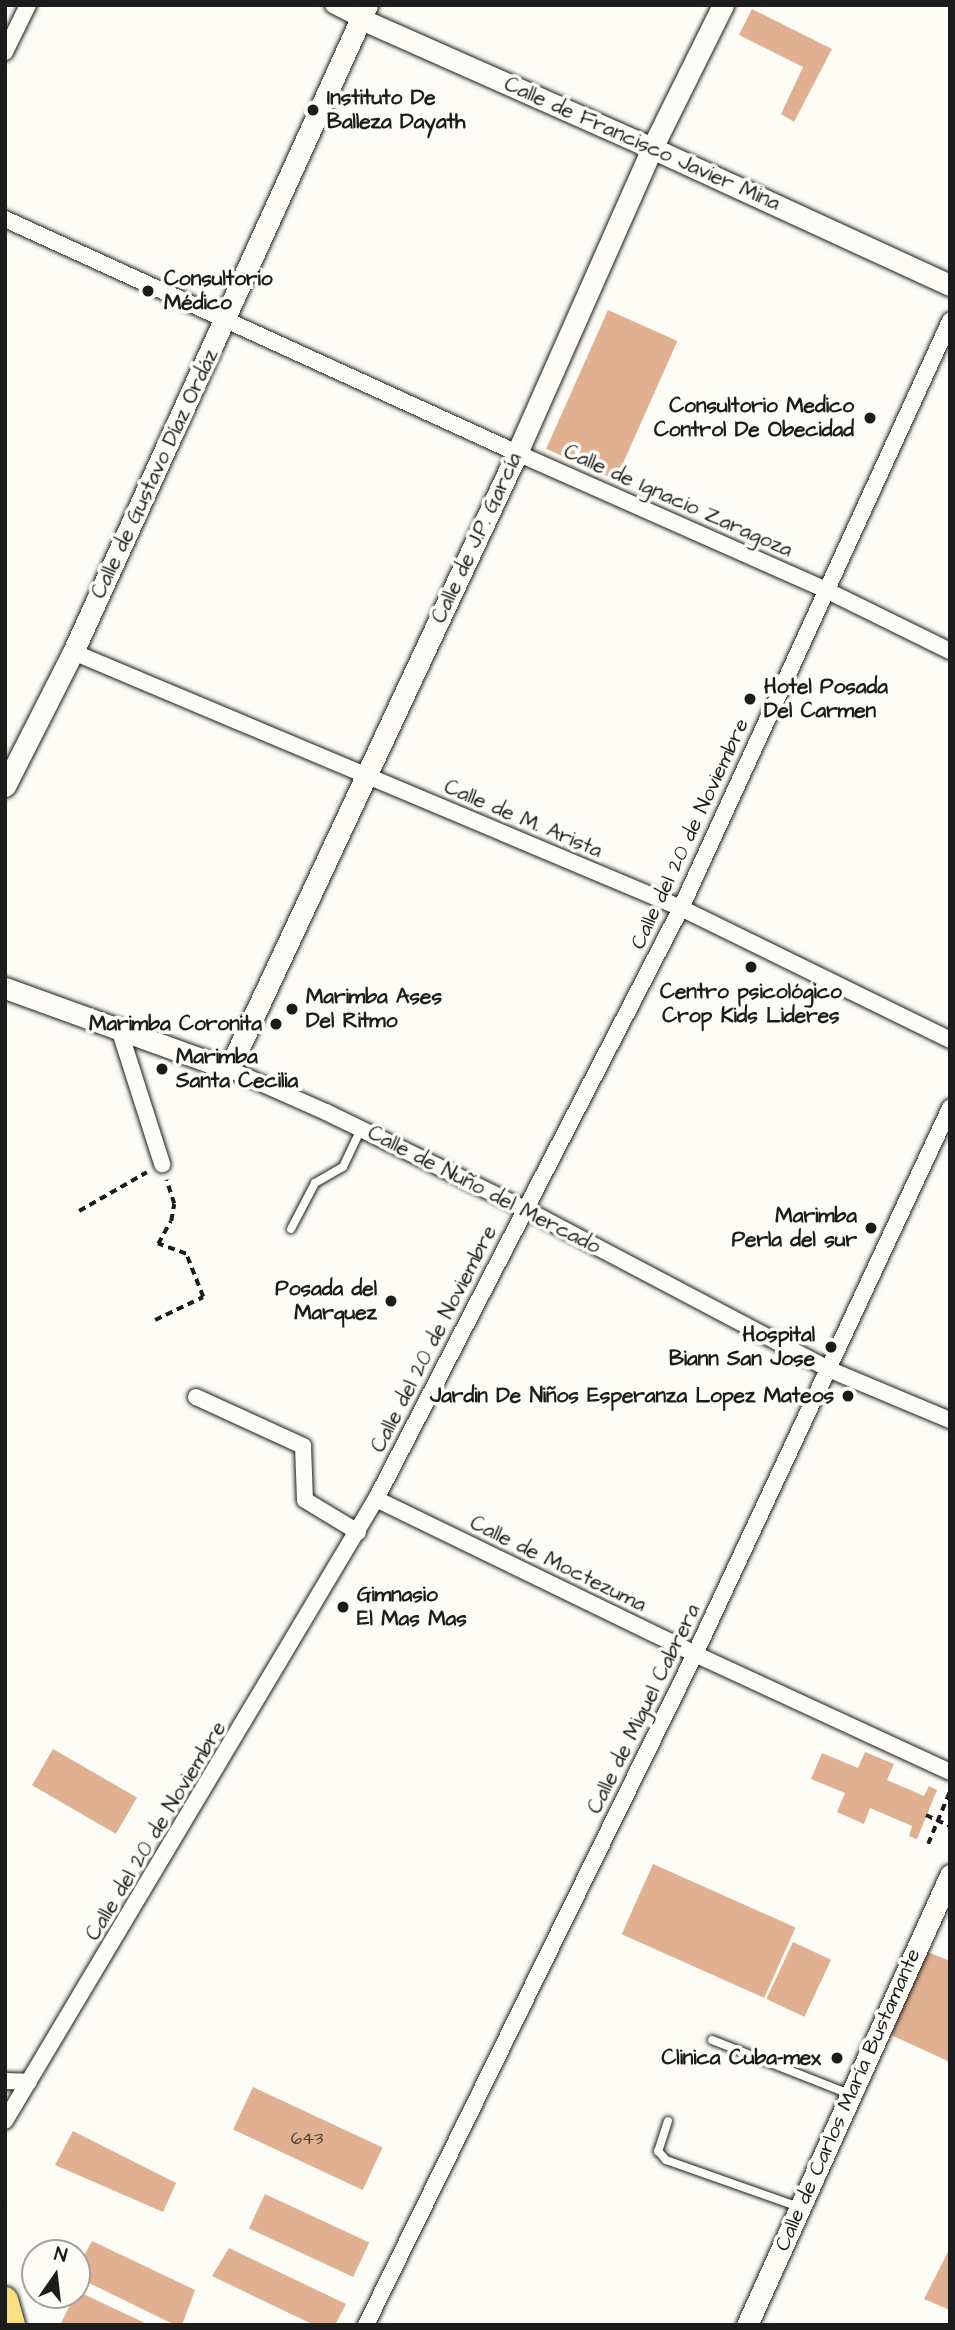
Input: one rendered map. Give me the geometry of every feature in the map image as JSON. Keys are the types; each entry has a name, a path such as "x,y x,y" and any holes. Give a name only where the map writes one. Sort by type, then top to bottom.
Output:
{"main road":[{"path":"5,2300 12,2325"}],"street":[{"path":"5,52 28,5"},
{"name":"Calle de Francisco Javier Mina","path":"332,5 364,12 950,285"},
{"name":"Calle de J.P. García","path":"229,1069 517,453 652,148 723,5"},
{"name":"Calle de Gustavo Díaz Ordáz","path":"5,786 73,652 364,12"},
{"name":"Calle de Ignacio Zaragoza","path":"5,219 517,453 825,590 950,651"},
{"name":"Calle del 20 de Noviembre","path":"5,2121 376,1499 681,908 950,321"},
{"name":"Calle de M. Arista","path":"73,652 681,908 950,1040"},
{"name":"Calle de Nuño del Mercado","path":"5,988 120,1032 229,1069 361,1129 525,1209 828,1369 950,1420"},
{"path":"120,1032 162,1164"},
{"name":"Calle de Miguel Cabrera","path":"366,2325 695,1654 950,1108"},
{"path":"195,1397 303,1446 305,1500 358,1532"},
{"name":"Calle de Moctezuma","path":"376,1499 695,1654 950,1772"},
{"name":"Calle de Carlos María Bustamante","path":"747,2325 950,1875"},
{"path":"5,2081 29,2082"}],"lane":[{"path":"291,1229 315,1183 344,1167 361,1129"},
{"path":"712,2040 849,2094"},
{"path":"668,2121 658,2151 666,2160 799,2207"}],"path":[{"path":"79,1210 162,1164 174,1204 171,1221 159,1244 186,1254 203,1297 155,1320"},
{"path":"928,1844 950,1791"},
{"path":"926,1815 950,1826"}],"building":[{"path":"752,9 832,49 794,122 781,114 803,67 739,35"},
{"path":"608,310 677,341 616,480 546,449"},
{"path":"53,1749 137,1798 116,1834 32,1785"},
{"path":"865,1752 894,1764 887,1780 924,1796 929,1786 937,1790 917,1839 909,1836 912,1826 870,1808 864,1824 837,1812 845,1793 811,1779 822,1753 858,1768"},
{"path":"653,1864 796,1927 764,1998 622,1934"},
{"path":"793,1942 831,1960 804,2017 766,1999"},
{"path":"925,1951 950,1961 950,2062 891,2035"},
{"path":"253,2087 383,2147 363,2190 233,2130"},
{"path":"73,2131 176,2183 163,2212 55,2165"},
{"path":"265,2194 369,2243 353,2277 249,2228"},
{"path":"92,2241 195,2290 182,2325 175,2325 91,2284"},
{"path":"229,2248 346,2304 335,2325 314,2325 212,2276"},
{"path":"950,2248 950,2310 924,2299"},
{"path":"91,2298 149,2325 60,2325 68,2309 91,2309"}],"place":[{"name":"Instituto De Balleza Dayath","path":"313,110"},
{"name":"Consultorio Médico","path":"148,291"},
{"name":"Consultorio Medico Control De Obecidad","path":"870,418"},
{"name":"Hotel Posada Del Carmen","path":"750,699"},
{"name":"Centro psicológico Crop Kids Lideres","path":"751,967"},
{"name":"Marimba Ases Del Ritmo","path":"292,1009"},
{"name":"Marimba Coronita","path":"276,1024"},
{"name":"Marimba Santa Cecilia","path":"162,1069"},
{"name":"Marimba Perla del sur","path":"871,1228"},
{"name":"Posada del Marquez","path":"391,1301"},
{"name":"Hospital Biann San Jose","path":"831,1347"},
{"name":"Jardin De Niños Esperanza Lopez Mateos","path":"848,1396"},
{"name":"Gimnasio El Mas Mas","path":"343,1607"},
{"name":"Clinica Cuba-mex","path":"837,2058"}]}
